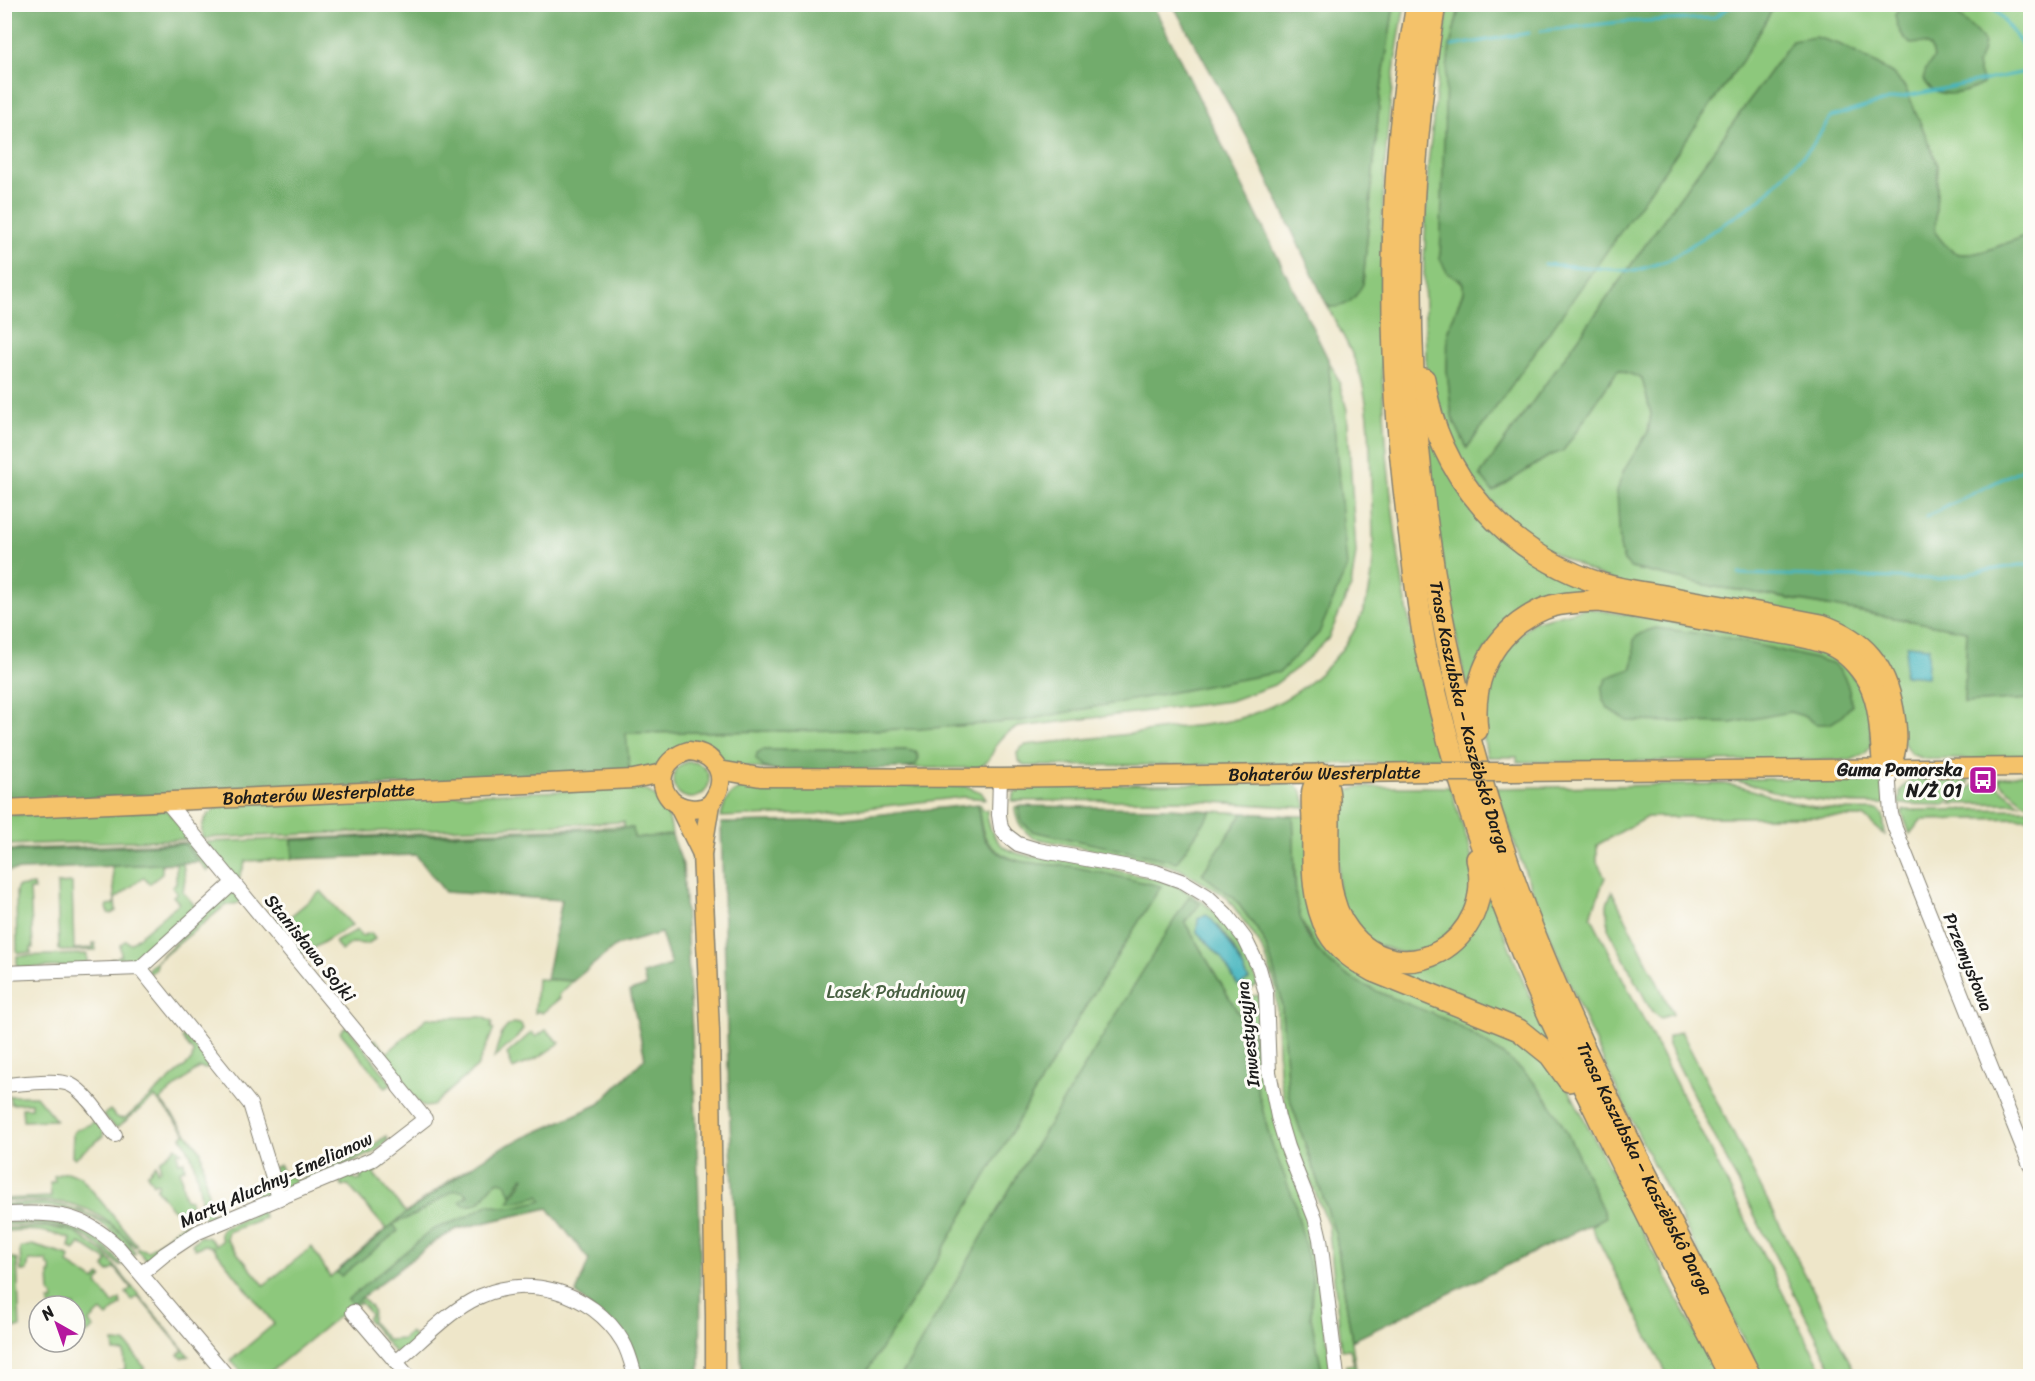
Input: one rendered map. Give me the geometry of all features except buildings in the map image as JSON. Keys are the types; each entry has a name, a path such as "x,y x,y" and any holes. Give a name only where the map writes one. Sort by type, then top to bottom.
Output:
{"highway":[{"name":"Trasa Kaszubska – Kaszëbskô Darga","path":"1417,4 1400,123 1393,228 1392,297 1396,416 1401,474 1427,656 1446,734 1464,792 1524,958 1565,1050 1730,1377"},
{"name":"Trasa Kaszubska – Kaszëbskô Darga","path":"1436,4 1427,51 1419,125 1412,228 1412,368 1418,447 1432,562 1449,653 1467,730 1489,805 1538,940 1582,1042 1750,1377"},
{"path":"1411,286 1426,389 1434,424 1444,450 1458,476 1494,519 1534,551 1554,563 1602,584 1821,625 1850,637 1873,658 1886,680 1891,695 1897,730 1896,752 1888,769"},
{"path":"1489,805 1476,727 1476,704 1483,669 1496,644 1530,615 1550,606 1576,602 1598,601 1635,607 1812,639 1837,648 1858,667 1874,692 1878,707 1883,760 1888,769"},
{"path":"1322,774 1330,789 1329,870 1335,909 1350,934 1361,944 1389,958 1408,960 1427,958 1449,947 1460,937 1477,908 1481,891 1480,870 1464,792"},
{"path":"1322,774 1313,789 1314,869 1315,891 1328,932 1356,962 1519,1030 1539,1044 1558,1065 1620,1161"}],"main road":[{"path":"714,797 699,808 687,808 670,799 663,779 673,758 689,751 707,755 714,761 720,779 702,854 710,1042 716,1316 715,1377"},
{"name":"Bohaterów Westerplatte","path":"718,770 760,777 1000,778 2031,767"},
{"name":"Bohaterów Westerplatte","path":"714,797 760,777"},
{"name":"Bohaterów Westerplatte","path":"4,809 663,779"},
{"path":"678,805 702,854"}],"street":[{"name":"Przemysłowa","path":"1888,769 1891,813 1895,828 2031,1164"},
{"name":"Inwestycyjna","path":"1000,778 1001,828 1018,844 1038,850 1156,872 1184,882 1207,896 1226,914 1253,954 1266,993 1269,1072 1278,1117 1287,1147 1315,1218 1320,1239 1337,1377"},
{"name":"Stanisława Sojki","path":"166,802 396,1080 425,1119"},
{"path":"4,973 140,968 233,883"},
{"path":"140,968 250,1104 279,1198"},
{"path":"4,1085 45,1083 71,1085 115,1135"},
{"name":"Marty Aluchny-Emelianow","path":"141,1274 165,1254 198,1232 373,1159 425,1119"},
{"path":"4,1214 53,1213 75,1218 108,1238 227,1377"},
{"path":"396,1362 471,1301 512,1288 537,1287 572,1296 586,1303 601,1316 623,1342 635,1377"},
{"path":"353,1312 408,1377"}],"green space":[{"path":"1902,4 1949,5 1984,42 1977,65 1983,84 1967,91 1950,94 1935,91 1928,86 1923,79 1934,57 1933,52 1926,44 1911,44 1902,35 1895,15"},
{"path":"4,5 1153,5 1328,359 1347,567 1319,633 1280,672 1021,721 920,729 626,733 630,775 5,802"},
{"path":"1173,5 1394,5 1380,96 1363,284 1354,298 1346,304 1330,307 1325,301 1252,146"},
{"path":"1394,5 1405,5 1392,89 1383,203 1381,297 1385,430 1391,497 1411,628 1424,694 1441,758 1411,758 1412,763 1024,766 1018,760 1017,753 1026,745 1215,724 1265,709 1305,686 1322,671 1338,654 1362,614 1369,592 1373,560 1366,400 1357,366 1325,301 1330,307 1363,284 1380,96"},
{"path":"1449,5 1460,5 1450,46 1455,276 1463,284 1463,292 1448,331 1447,370 1452,417 1467,448 1757,35 1775,5 2030,5 2030,234 1976,253 1960,254 1949,248 1935,232 1938,165 1905,87 1892,73 1875,63 1792,41 1480,475 1493,491 1549,456 1563,451 1618,370 1642,378 1651,414 1648,432 1623,472 1620,546 1624,561 1631,568 1715,587 1967,631 1964,703 2030,699 2030,760 1925,759 1911,754 1904,744 1890,675 1600,576 1527,540 1462,469 1431,392 1426,366 1424,266 1428,165 1441,52"},
{"path":"1460,5 1775,5 1742,61 1467,448 1452,417 1447,370 1448,331 1463,292 1463,284 1460,279 1448,274 1440,259 1446,77 1450,46"},
{"path":"1815,37 1839,44 1875,63 1892,73 1905,87 1938,165 1935,232 1949,248 1960,254 1976,253 2030,234 2030,699 1964,703 1967,631 1715,587 1631,568 1624,561 1620,546 1617,491 1623,472 1648,432 1651,414 1642,378 1618,370 1563,451 1549,456 1493,492 1480,475 1792,41"},
{"path":"1328,359 1338,379 1347,410 1356,553 1351,586 1328,639 1301,665 1274,685 1230,701 1019,727 1002,737 988,761 976,768 906,768 916,765 907,750 891,750 775,771 724,763 714,751 630,775 625,733 920,729 1346,567"},
{"path":"1426,421 1448,469 1476,509 1493,528 1537,561 1593,587 1815,630 1831,636 1856,651 1866,661 1881,685 1888,716 1889,753 1886,752 1882,710 1872,677 1863,663 1850,651 1811,634 1625,600 1588,596 1567,597 1543,603 1517,617 1486,649 1475,670 1469,689 1466,685 1453,620 1442,554 1432,488"},
{"path":"1586,608 1816,646 1839,658 1868,697 1872,745 1865,754 1851,760 1517,762 1517,757 1487,757 1481,723 1495,660 1533,622"},
{"path":"1656,628 1720,636 1832,663 1841,672 1846,682 1852,705 1841,717 1830,724 1816,724 1803,716 1790,712 1731,723 1627,721 1607,708 1603,700 1602,688 1608,677 1631,669 1634,639"},
{"path":"762,750 907,750 916,752 919,758 916,765 906,768 775,771 763,767 756,759 757,753"},
{"path":"691,762 704,767 709,780 704,793 691,798 678,793 673,780 678,767"},
{"path":"2030,773 2030,803 2025,803 1999,782 1999,778"},
{"path":"1910,777 1969,780 1969,783 1944,805 1899,804 1900,791"},
{"path":"1873,778 1882,785 1886,804 1812,800 1725,779"},
{"path":"1290,783 1300,789 1307,808 1179,800 1012,801 1017,790 1029,785"},
{"path":"759,784 966,786 981,792 986,799 963,797 815,814 721,817 729,796 738,790"},
{"path":"1722,784 1742,787 1809,806 1839,810 1879,810 1883,815 1885,835 1864,817 1647,817 1597,845 1597,862 1605,877 1591,916 1825,1376 1762,1376 1651,1160 1599,1051 1551,940 1495,788"},
{"path":"1995,784 2020,803 1950,804 1973,785"},
{"path":"1359,787 1450,787 1470,849 1474,873 1466,918 1433,948 1402,953 1371,943 1338,900 1339,799 1344,792"},
{"path":"639,788 659,800 667,812 672,835 634,838 633,828 292,840 293,859 246,861 238,881 205,842 624,826 624,822 202,838 204,821 214,809 224,804"},
{"path":"978,804 981,805 982,810 987,810 988,821 995,837 1002,846 1014,852 1091,864 1155,878 1176,886 1205,903 1228,926 1237,940 1258,985 1245,992 1246,997 1259,995 1263,1055 1312,1230 1332,1376 1323,1376 1311,1318 1312,1276 1270,1139 1254,1076 1252,1036 1185,923 1191,897 901,1376 860,1376 1017,860 991,846 983,833","holes":["1198,919 1218,926 1233,947 1249,980 1238,985 1221,957 1197,932"]},
{"name":"Lasek Południowy","path":"978,804 984,838 1000,854 1020,861 1075,867 1161,886 1071,1030 930,1272 864,1376 742,1376 729,1101 721,823 815,821"},
{"path":"1018,806 1022,822 1032,831 1176,861 1212,811 1243,813 1202,874 1234,898 1262,936 1271,960 1281,997 1288,1093 1336,1236 1356,1369 1351,1371 1353,1375 1345,1366 1354,1364 1350,1349 1342,1350 1328,1224 1294,1141 1287,1116 1279,1073 1276,989 1266,957 1258,941 1226,896 1179,869 1149,860 1033,838 1018,821 1015,807"},
{"path":"1018,806 1171,808 1212,811 1177,862 1032,831 1022,822"},
{"path":"2030,809 2030,818 1921,820 1910,834 1902,813 1904,810"},
{"path":"165,810 193,839 5,845 4,815"},
{"path":"1243,813 1293,816 1297,904 1309,938 1322,956 1340,971 1360,983 1455,1024 1523,1071 1549,1102 1560,1121 1606,1217 1352,1341 1336,1236 1288,1093 1281,997 1271,960 1262,936 1234,898 1202,874"},
{"path":"1293,816 1309,816 1323,936 1527,1043 1569,1090 1718,1376 1668,1376 1591,1226 1605,1217 1548,1100 1523,1071 1498,1053 1351,979 1327,961 1316,948 1300,918 1296,900"},
{"path":"633,828 634,838 672,835 683,865 690,993 700,1248 700,1376 640,1376 633,1351 576,1293 589,1260 548,1208 457,1229 434,1242 352,1305 349,1298 432,1230 466,1217 489,1204 508,1207 542,1200 539,1196 509,1202 525,1178 523,1177 511,1195 506,1183 499,1181 477,1203 464,1205 460,1201 468,1195 461,1191 453,1191 415,1215 394,1224 501,1148 599,1104 645,1058 630,991 646,986 643,974 671,965 661,933 616,946 573,981 546,979 562,900 445,892 416,855 293,859 292,840"},
{"path":"194,842 214,865 207,871 185,844 5,852 4,850"},
{"path":"185,844 199,862 5,871 5,852"},
{"path":"176,863 183,863 185,878 183,892 196,907 140,962 112,963 111,958 121,956 120,945 126,940 130,944 179,903 173,896 177,893 172,886 176,883"},
{"path":"162,864 162,874 149,884 144,877 115,899 116,911 108,913 107,905 115,904 112,866"},
{"path":"72,883 74,949 93,948 93,943 95,943 96,950 59,950 57,884"},
{"path":"33,885 34,890 30,890 33,948 31,948 31,953 19,953 17,951 16,891 18,887"},
{"path":"1487,888 1518,969 1554,1051 1354,954 1344,936 1423,963"},
{"path":"321,891 352,925 309,951 298,953 273,921 276,918 281,924"},
{"path":"1612,891 1673,1014 1661,1018 1652,1012 1608,928 1607,904"},
{"path":"234,892 242,900 235,905 226,905 156,962 156,969 149,974 147,970 227,893"},
{"path":"1189,896 1200,904 1185,923 1252,1036 1254,1076 1270,1139 1295,1203 1312,1276 1311,1318 1323,1376 901,1376 1019,1173"},
{"path":"357,930 361,936 371,933 375,939 367,944 352,943 341,951 335,942"},
{"path":"87,954 87,966 17,968 17,956"},
{"path":"537,979 573,981 559,995 560,998 542,1013 539,1011 535,1013"},
{"path":"482,1017 492,1022 491,1028 494,1029 477,1067 432,1106 424,1107 420,1104 369,1043 375,1039 387,1053 427,1018"},
{"path":"513,1023 521,1024 523,1029 515,1040 494,1058 502,1033"},
{"path":"347,1026 392,1084 386,1088 340,1032"},
{"path":"546,1030 560,1043 539,1057 513,1069 507,1054 532,1032 536,1037"},
{"path":"1681,1031 1857,1376 1836,1376 1668,1045 1668,1037"},
{"path":"186,1034 211,1065 207,1069 199,1068 160,1100 201,1151 211,1214 254,1197 261,1177 265,1175 270,1189 268,1196 209,1222 204,1218 191,1156 181,1137 186,1133 155,1097 118,1127 115,1127 103,1115 110,1110 119,1118 127,1117 192,1060 193,1052 182,1038"},
{"path":"9,1096 36,1096 56,1120 23,1121 22,1108 31,1108 31,1103 11,1104"},
{"path":"93,1122 103,1127 103,1136 75,1158 72,1157 73,1133"},
{"path":"386,1136 388,1140 373,1153 286,1189 283,1188 273,1168 280,1165 282,1172 297,1181 360,1155"},
{"path":"176,1147 182,1152 177,1153 179,1162 184,1161 185,1168 180,1171 185,1199 191,1200 190,1209 182,1213 172,1209 156,1188 159,1185 156,1182 153,1184 147,1174 156,1164 157,1171 160,1169 160,1161"},
{"path":"501,1148 548,1208 457,1229 434,1242 362,1297 373,1310 372,1322 388,1340 403,1339 410,1332 417,1339 401,1353 395,1353 367,1319 370,1314 360,1302 354,1307 352,1305 265,1376 245,1376 231,1360 274,1324 213,1247 205,1245 195,1249 192,1244 200,1236 209,1238 216,1245 222,1241 220,1234 222,1229 262,1210 264,1218 228,1232 226,1239 264,1285 312,1247 330,1277 386,1229 348,1185 343,1187 340,1183 341,1179 351,1176 358,1181 362,1179 358,1175 359,1171 372,1164 381,1164 384,1166 374,1174 406,1213 454,1177"},
{"path":"66,1172 80,1176 137,1245 135,1247 120,1231 91,1211 61,1202 5,1201 5,1199 51,1197 50,1182 55,1182 54,1176"},
{"path":"43,1203 82,1211 109,1224 129,1243 135,1254 133,1255 105,1226 91,1217 60,1208 5,1207 4,1204"},
{"path":"40,1221 65,1225 86,1233 105,1246 122,1265 119,1266 93,1241 68,1229 40,1225 5,1225 4,1222"},
{"path":"189,1222 193,1224 191,1230 148,1262 137,1250 139,1248 148,1251 180,1226"},
{"path":"393,1224 398,1231 341,1276 336,1272"},
{"path":"45,1227 68,1230 77,1234 105,1254 189,1356 182,1358 178,1355 183,1350 138,1296 132,1300 126,1293 131,1288 115,1268 109,1272 104,1267 108,1261 80,1243 75,1250 69,1247 71,1239 61,1236 38,1231 5,1231 5,1228"},
{"path":"32,1245 69,1256 68,1264 95,1281 100,1275 102,1277 97,1284 113,1304 120,1299 121,1304 107,1317 101,1311 89,1322 94,1328 87,1334 87,1294 50,1294 51,1267 48,1266 47,1260 29,1261 27,1271 21,1271 20,1248"},
{"path":"5,1258 17,1260 20,1327 18,1328 5,1328"},
{"path":"113,1342 126,1343 145,1368 140,1372 143,1376 119,1376 118,1371 125,1370 124,1352 114,1352"}],"water":[{"path":"1907,645 1929,647 1927,677 1904,675"},
{"path":"1206,914 1225,937 1249,980 1238,986 1221,957 1197,932 1198,919"}],"waterway":[{"path":"1541,31 1620,22 1713,18 1734,4"},
{"path":"1991,4 2030,55"},
{"path":"1452,46 1529,33"},
{"path":"1545,264 1635,271 1669,260 1761,199 1811,147 1831,117 1892,99 2030,71"},
{"path":"1926,517 2030,465"},
{"path":"1739,574 1937,579 2030,565"}],"place":[{"name":"Guma Pomorska N/Ż 01","path":"1983,780"}]}
